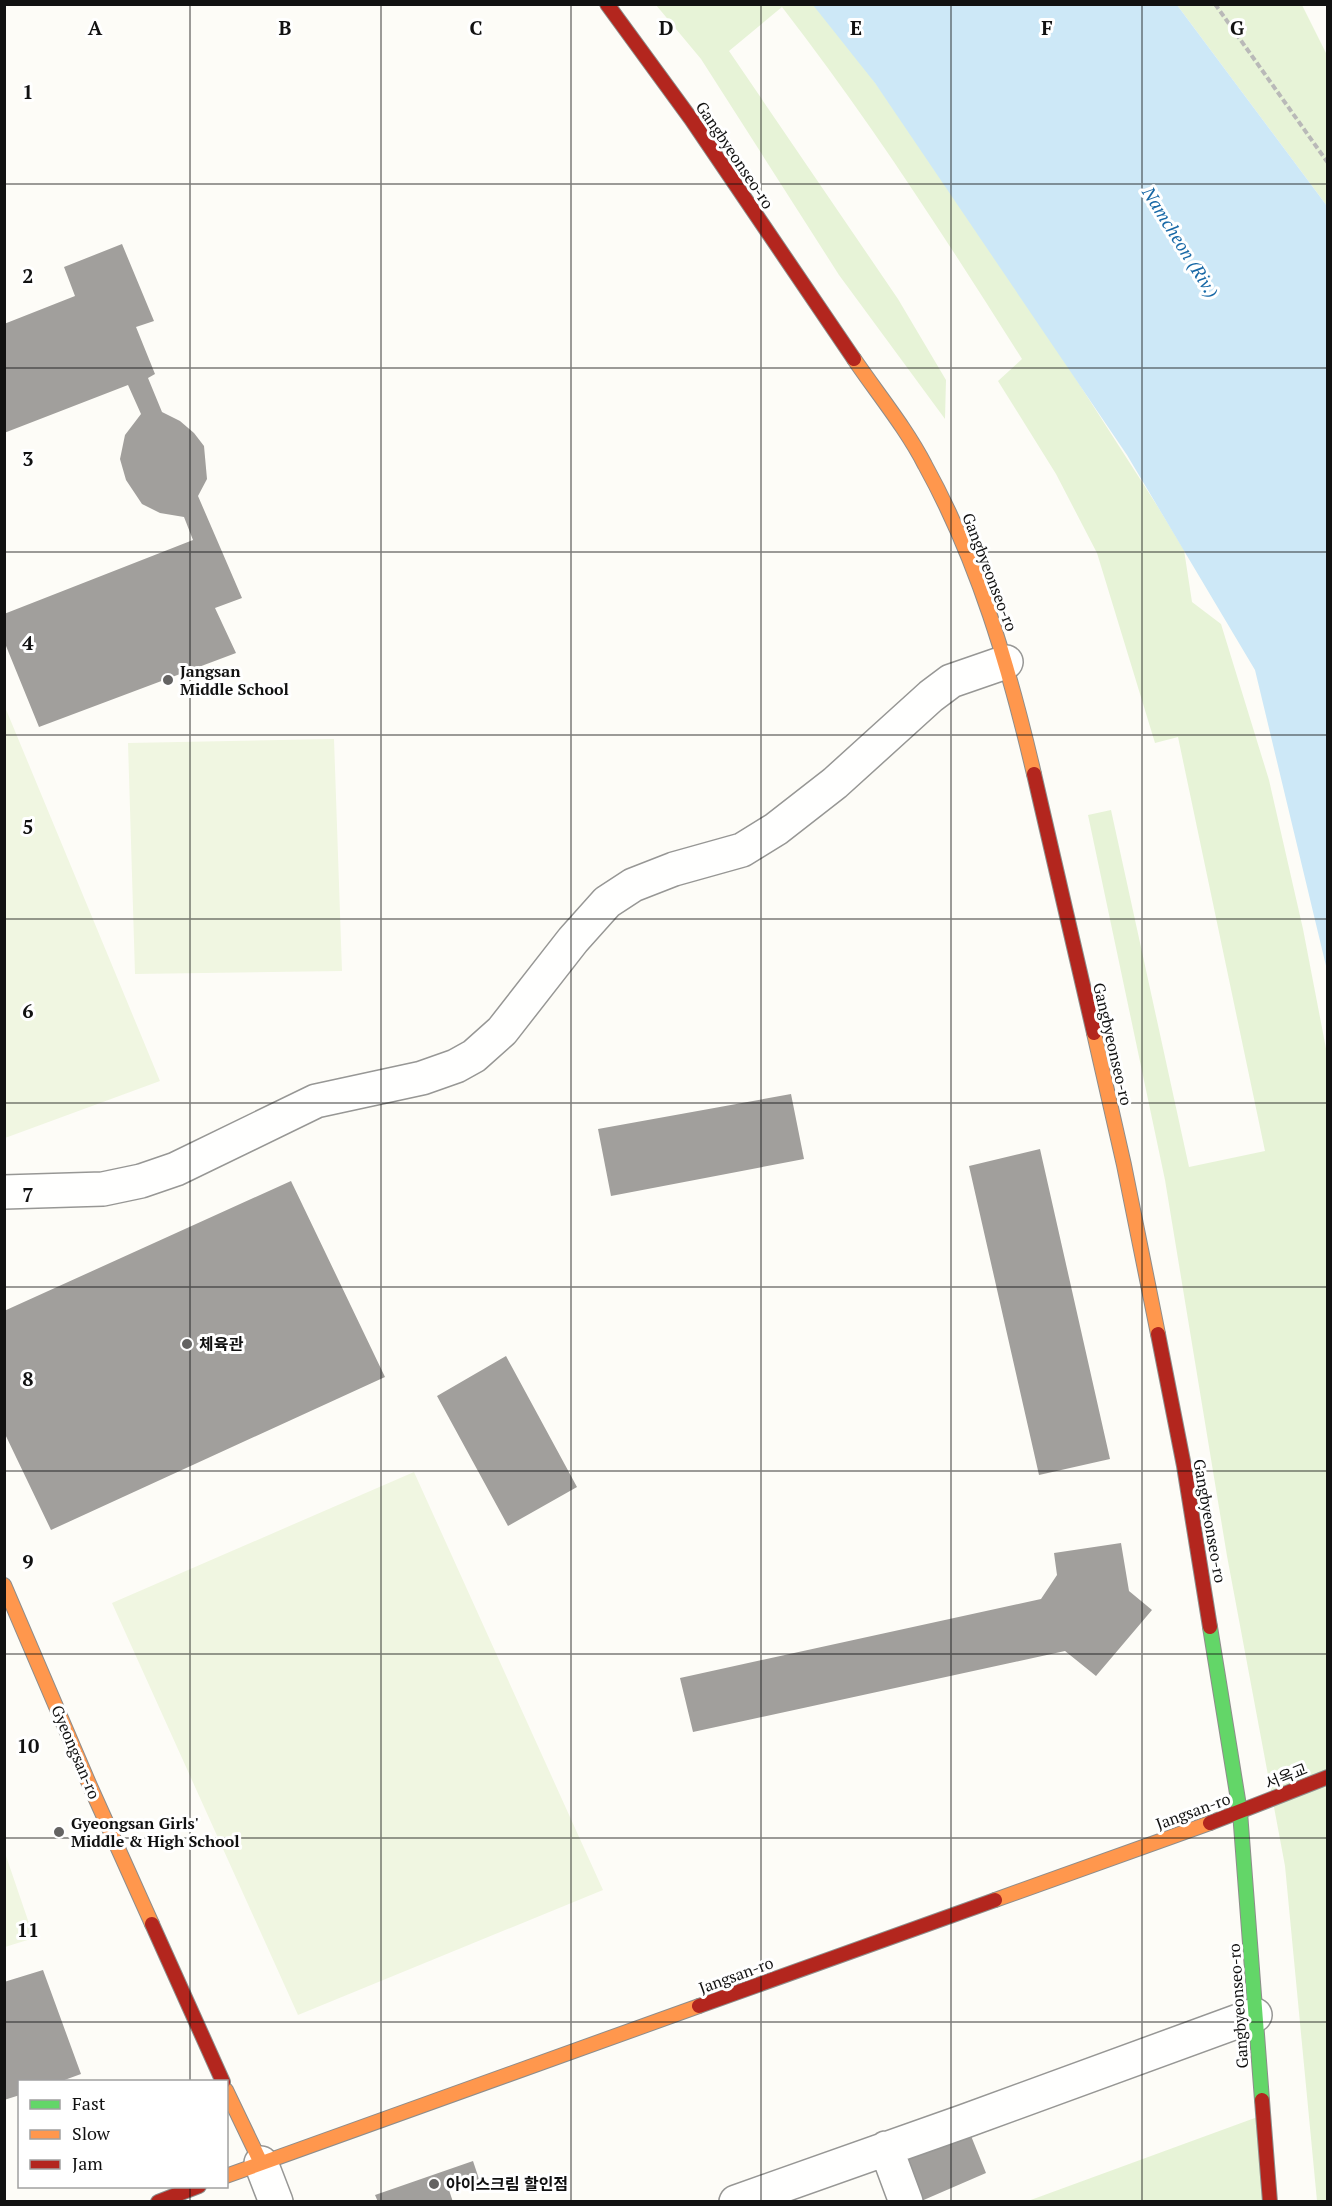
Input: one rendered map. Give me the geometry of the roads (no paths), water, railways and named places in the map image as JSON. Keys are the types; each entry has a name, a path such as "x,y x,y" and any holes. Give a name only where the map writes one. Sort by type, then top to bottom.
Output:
{"street":[{"name":"Gangbyeonseo-ro","path":"607,4 692,119 924,462 952,516 1006,662 1124,1165 1184,1466 1240,1812 1270,2202"},
{"path":"4,1192 103,1189 141,1181 176,1169 316,1101 422,1077 456,1066 474,1056 502,1031 573,940 607,902 633,885 674,869 742,850 776,829 836,783 931,696 951,681 1006,662"},
{"name":"Gyeongsan-ro","path":"4,1585 90,1786 222,2080"},
{"name":"서옥교","path":"1256,1806 1328,1777"},
{"name":"Jangsan-ro","path":"228,2175 1256,1806"},
{"path":"736,2202 1255,2015"},
{"path":"228,2094 261,2163 276,2202"},
{"path":"886,2148 906,2202"},
{"path":"158,2202 196,2188"}],"water":[{"name":"Namcheon (Riv.)","path":"813,5 1177,5 1327,206 1327,970 1255,670 1127,455 875,83"}],"place":[{"name":"Jangsan Middle School","path":"168,680"},
{"name":"체육관","path":"187,1344"},
{"name":"Gyeongsan Girls' Middle & High School","path":"59,1832"},
{"name":"아이스크림 할인점","path":"434,2184"}]}
